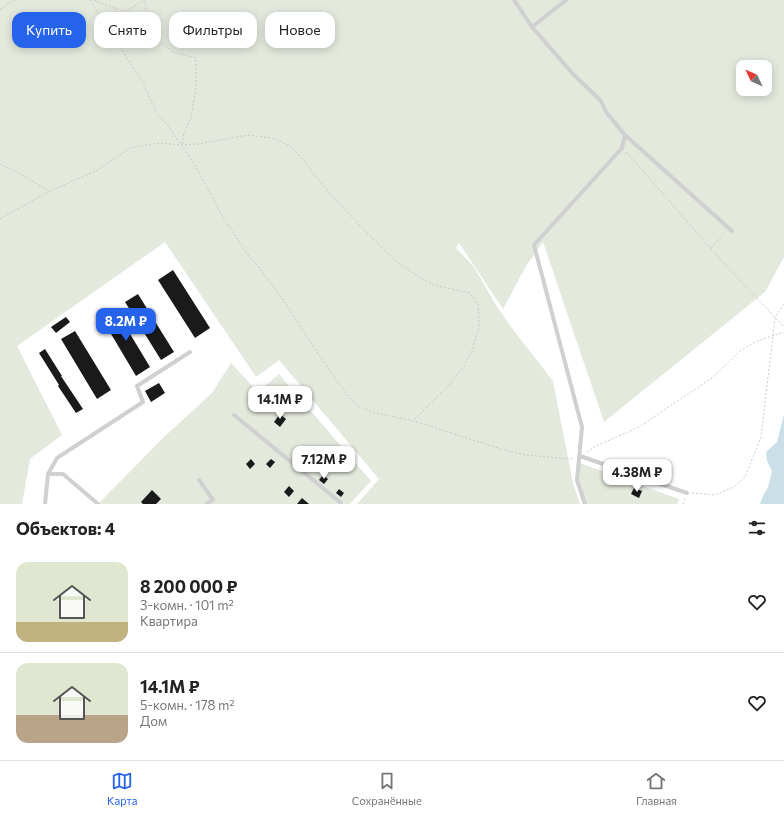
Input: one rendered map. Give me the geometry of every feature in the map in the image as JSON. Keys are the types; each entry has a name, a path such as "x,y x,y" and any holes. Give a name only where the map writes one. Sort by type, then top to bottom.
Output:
{"lane":[{"path":"514,0 532,27 573,74 601,101 606,112 625,134 730,230"},
{"path":"532,27 566,0"},
{"path":"585,504 577,480 582,427 534,245 622,148 625,134"},
{"path":"45,504 48,474 57,458 143,402 137,386 190,352"},
{"path":"234,415 341,503 340,504"},
{"path":"580,456 687,493"},
{"path":"48,474 64,474 98,504"},
{"path":"199,480 213,500 206,504"}],"path":[{"path":"0,9 15,0"},
{"path":"90,0 143,83 157,114 169,127 196,167 224,219 248,255 286,304 328,368 349,397 360,407 376,413 414,421 480,443 526,456 570,459 580,456 639,427 712,378 740,351 757,341 774,334 784,332"},
{"path":"94,0 125,12 144,0 146,2 145,30 173,52 196,58 196,88 191,118 184,133 182,145"},
{"path":"0,219 50,191 98,170 130,148 160,143 182,145 198,144 248,136 272,138 291,146 306,162 319,181 336,200 398,263 434,285 470,293 478,304 479,327 472,351 463,368 414,421"},
{"path":"622,148 784,327"},
{"path":"0,164 50,191"},
{"path":"711,248 730,230"},
{"path":"683,504 687,493 715,495 734,487 745,477 761,437 775,318 784,304"}],"shaded area":[{"path":"0,0 784,0 784,257 765,292 604,422 543,242 526,266 503,309 459,243 456,248 474,267 496,305 511,327 553,381 573,483 580,504 357,504 379,479 279,360 256,377 165,242 17,346 62,435 30,459 22,504 0,504"},
{"path":"231,363 258,392 279,374 371,481 350,504 98,504 163,438 212,393"},
{"path":"784,414 784,504 760,504 768,487 772,471 767,461 766,452 777,442"},
{"path":"577,462 679,499 677,504 583,504 575,481"}],"building":[{"path":"173,270 210,328 195,338 158,280"},
{"path":"138,294 174,352 161,360 125,302"},
{"path":"115,309 150,367 136,376 101,317"},
{"path":"66,317 70,322 56,333 51,327"},
{"path":"75,331 111,390 97,399 61,339"},
{"path":"45,349 83,409 76,413 39,353"},
{"path":"159,383 165,393 151,402 145,391"},
{"path":"280,414 286,419 280,427 274,422"},
{"path":"333,447 338,451 335,455 330,451"},
{"path":"251,459 255,464 250,469 246,464"},
{"path":"271,459 275,462 270,468 266,464"},
{"path":"323,475 328,479 324,484 319,480"},
{"path":"289,486 294,491 289,497 284,492"},
{"path":"634,488 642,491 639,498 631,494"},
{"path":"339,489 344,493 341,497 336,493"},
{"path":"152,490 161,499 156,504 143,504 141,502"},
{"path":"302,498 309,504 297,504"}]}
